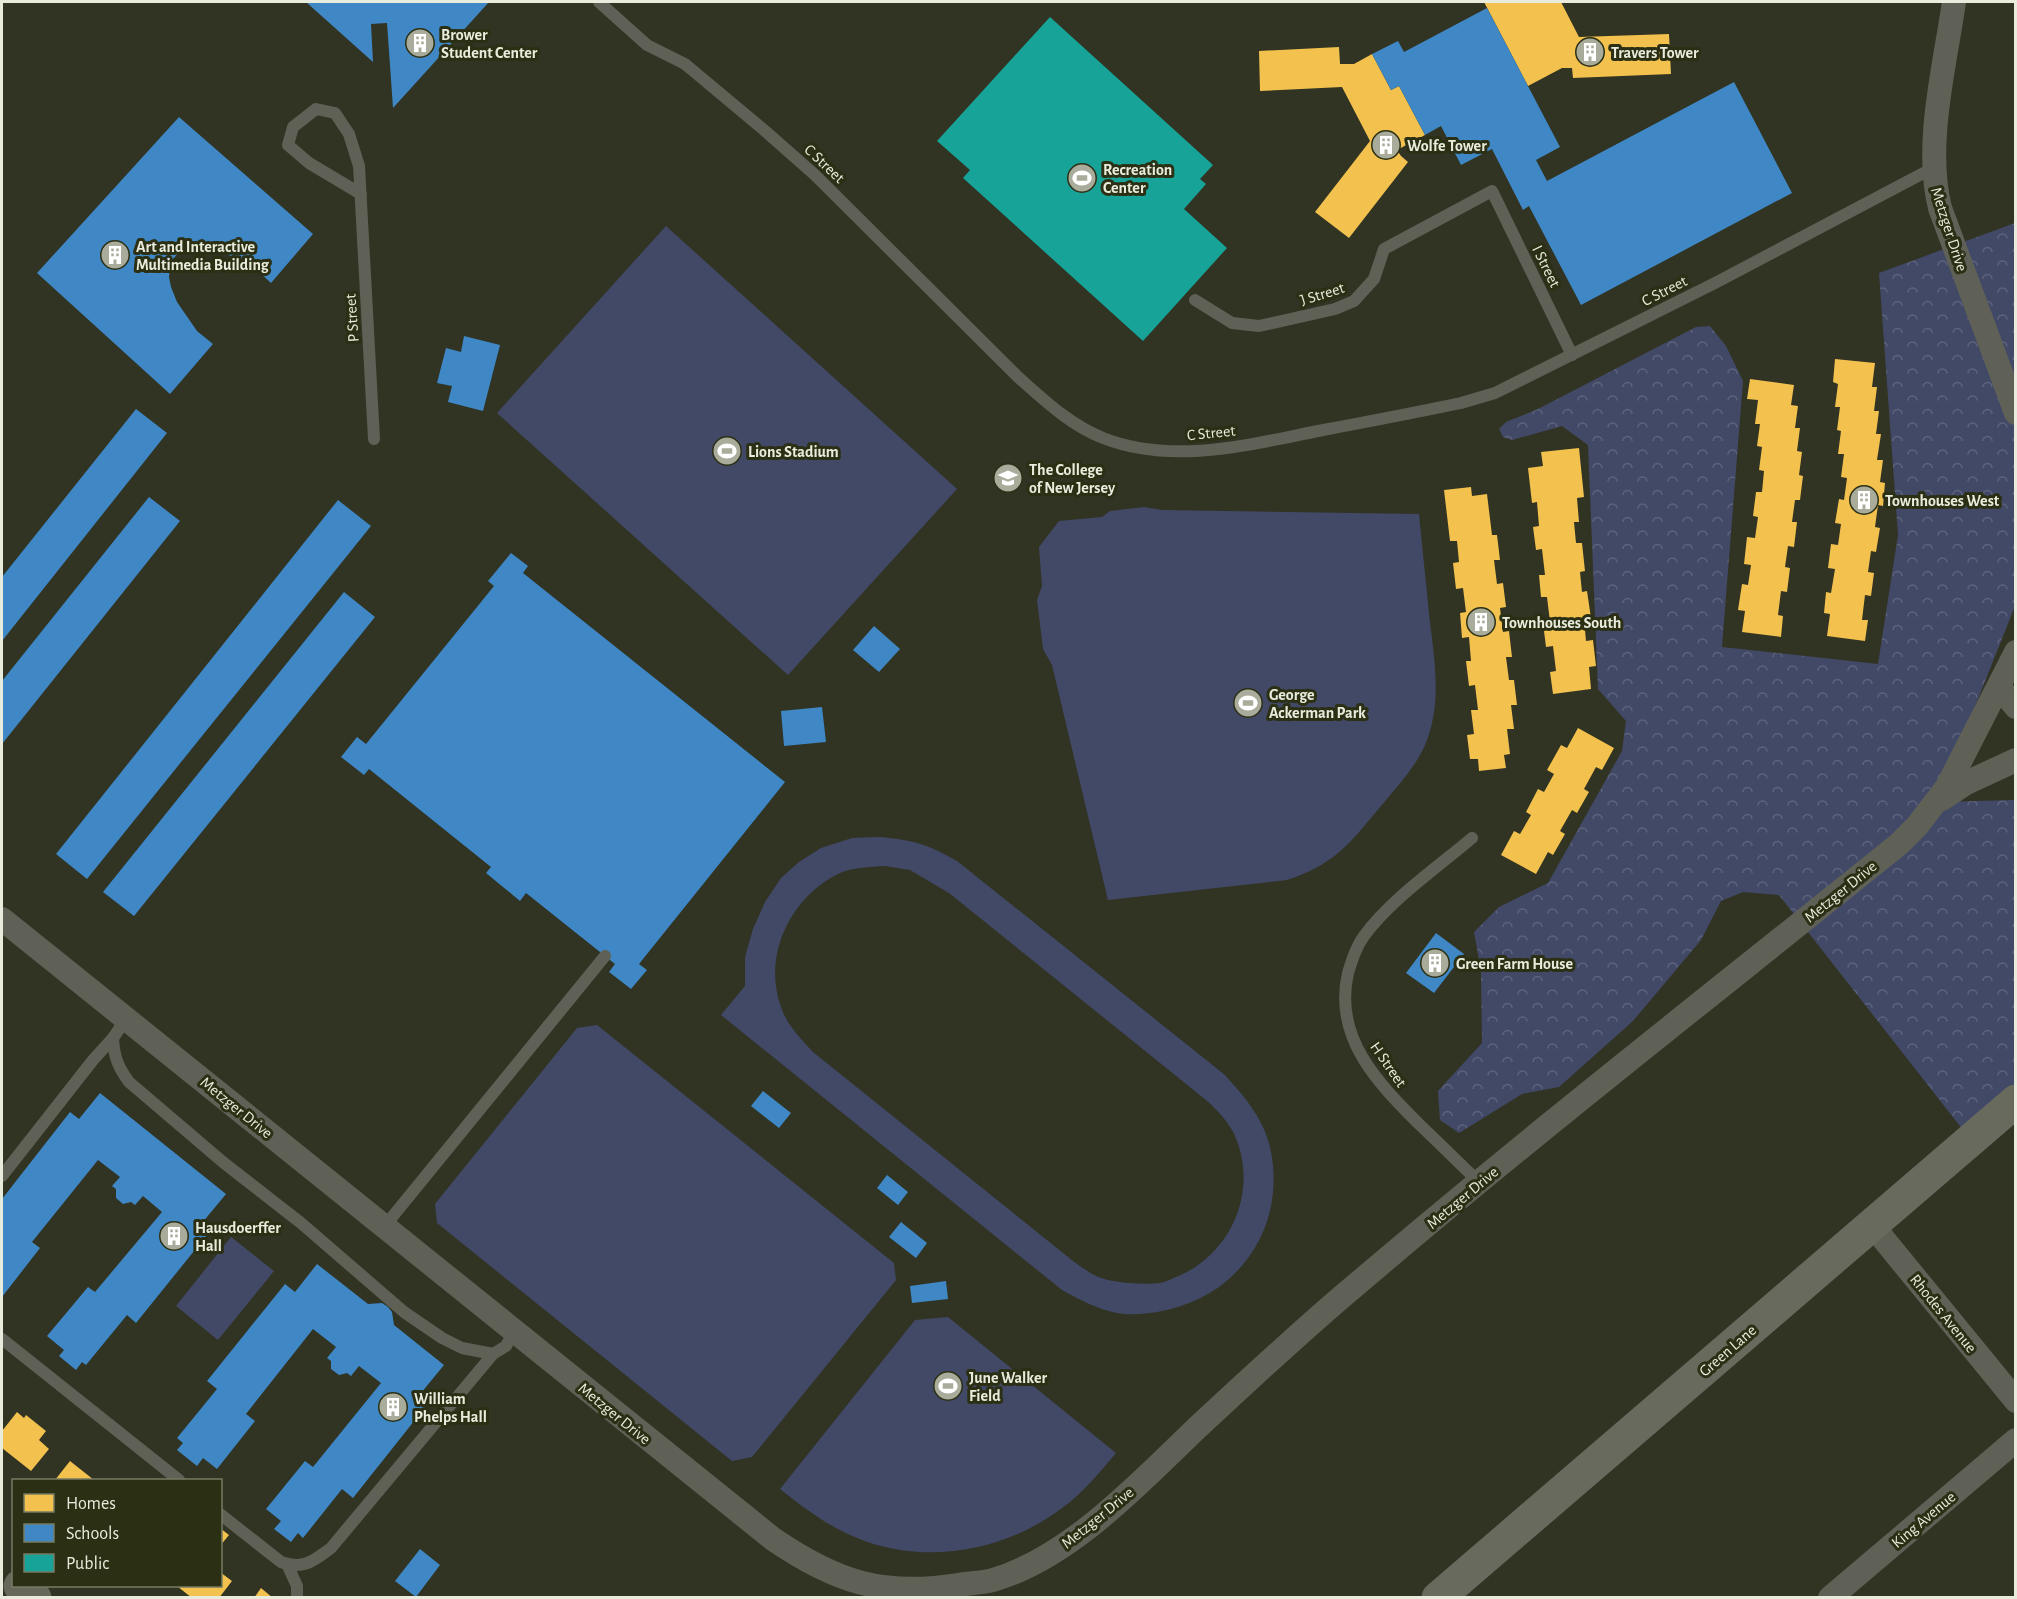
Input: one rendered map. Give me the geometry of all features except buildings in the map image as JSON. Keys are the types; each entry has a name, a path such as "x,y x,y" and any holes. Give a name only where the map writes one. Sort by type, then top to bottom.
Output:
{"main road":[{"path":"21,1587 35,1598"}],"street":[{"name":"Metzger Drive","path":"1954,2 1934,141 1935,189 2016,413"},
{"name":"Metzger Drive","path":"2,919 119,1029 384,1227 764,1532 804,1560 843,1578 871,1586 899,1590 962,1591 1028,1566 1075,1538 1122,1499 1280,1350 1479,1182 1899,844 1917,826 1947,787 2016,652"},
{"path":"1999,687 2016,707"},
{"path":"1937,802 1966,783 2016,760"},
{"name":"Green Lane","path":"1438,1598 2016,1101"},
{"name":"Rhodes Avenue","path":"1872,1225 2016,1401"},
{"name":"King Avenue","path":"1830,1598 2016,1440"}],"lane":[{"name":"C Street","path":"599,2 647,45 685,64 815,175 1018,377 1051,406 1076,424 1102,438 1137,448 1168,452 1248,445 1461,403 1495,393 1717,282 1933,168"},
{"name":"P Street","path":"360,194 309,163 288,145 293,127 316,109 335,113 349,134 359,166 374,439"},
{"name":"I Street","path":"1492,191 1572,355"},
{"name":"J Street","path":"1195,300 1232,323 1259,326 1335,309 1354,301 1374,279 1384,249 1492,191"},
{"name":"H Street","path":"1472,838 1401,898 1364,936 1352,958 1346,984 1345,1008 1358,1052 1383,1088 1479,1182"},
{"path":"384,1227 605,956"},
{"path":"2,1176 119,1029"},
{"path":"119,1029 114,1055 118,1067 129,1082 301,1223 404,1312 442,1338 462,1348 493,1354"},
{"path":"222,1516 281,1562 293,1566 306,1565 331,1548 493,1354 506,1346 514,1332"},
{"path":"2,1339 178,1479"},
{"path":"287,1564 297,1586 297,1598"}],"green space":[{"path":"2015,223 2015,606 1937,802 2015,800 2015,1107 1974,1144 1779,895 1743,892 1721,901 1701,940 1633,1021 1559,1087 1522,1094 1459,1133 1440,1120 1438,1091 1482,1043 1481,971 1474,932 1499,907 1548,883 1622,751 1626,721 1598,689 1588,445 1562,426 1512,440 1503,437 1499,429 1506,422 1538,409 1696,327 1710,326 1726,346 1743,381 1722,647 1878,664 1898,535 1879,273"},
{"name":"Lions Stadium","path":"666,226 957,489 788,675 497,413"},
{"name":"George Ackerman Park","path":"1144,507 1162,510 1419,514 1436,680 1431,729 1425,745 1409,772 1356,835 1338,854 1303,874 1287,880 1108,900 1052,665 1043,649 1037,600 1042,586 1039,547 1059,521 1102,517 1110,511"},
{"path":"879,837 911,841 937,850 957,861 1225,1075 1254,1110 1265,1130 1271,1152 1274,1179 1271,1205 1264,1229 1253,1251 1238,1271 1219,1287 1196,1300 1171,1309 1151,1313 1124,1314 1089,1304 1062,1290 721,1015 745,986 745,957 753,929 765,902 781,878 799,862 821,848 852,838","holes":["885,866 910,870 949,893 1206,1100 1226,1121 1235,1136 1241,1156 1244,1177 1242,1197 1227,1234 1215,1251 1199,1264 1181,1275 1160,1283 1118,1282 1093,1274 1073,1261 813,1052 794,1031 781,1007 776,987 775,967 778,948 795,912 807,896 823,883 845,871"]},
{"path":"597,1025 894,1263 896,1280 752,1457 732,1461 437,1223 435,1204 577,1028"},
{"path":"231,1237 274,1271 218,1340 176,1306"},
{"name":"June Walker Field","path":"948,1317 1116,1453 1084,1489 1040,1523 1016,1535 966,1550 914,1552 887,1548 840,1530 819,1518 780,1489 915,1320"}],"place":[{"name":"Brower Student Center","path":"420,43"},
{"name":"Travers Tower","path":"1590,52"},
{"name":"Wolfe Tower","path":"1386,145"},
{"name":"Recreation Center","path":"1082,178"},
{"name":"Art and Interactive Multimedia Building","path":"115,255"},
{"name":"Lions Stadium","path":"727,451"},
{"name":"The College of New Jersey","path":"1008,478"},
{"name":"Townhouses West","path":"1864,500"},
{"name":"Townhouses South","path":"1481,622"},
{"name":"George Ackerman Park","path":"1248,703"},
{"name":"Green Farm House","path":"1435,963"},
{"name":"Hausdoerffer Hall","path":"174,1236"},
{"name":"June Walker Field","path":"948,1386"},
{"name":"William Phelps Hall","path":"393,1407"}]}
